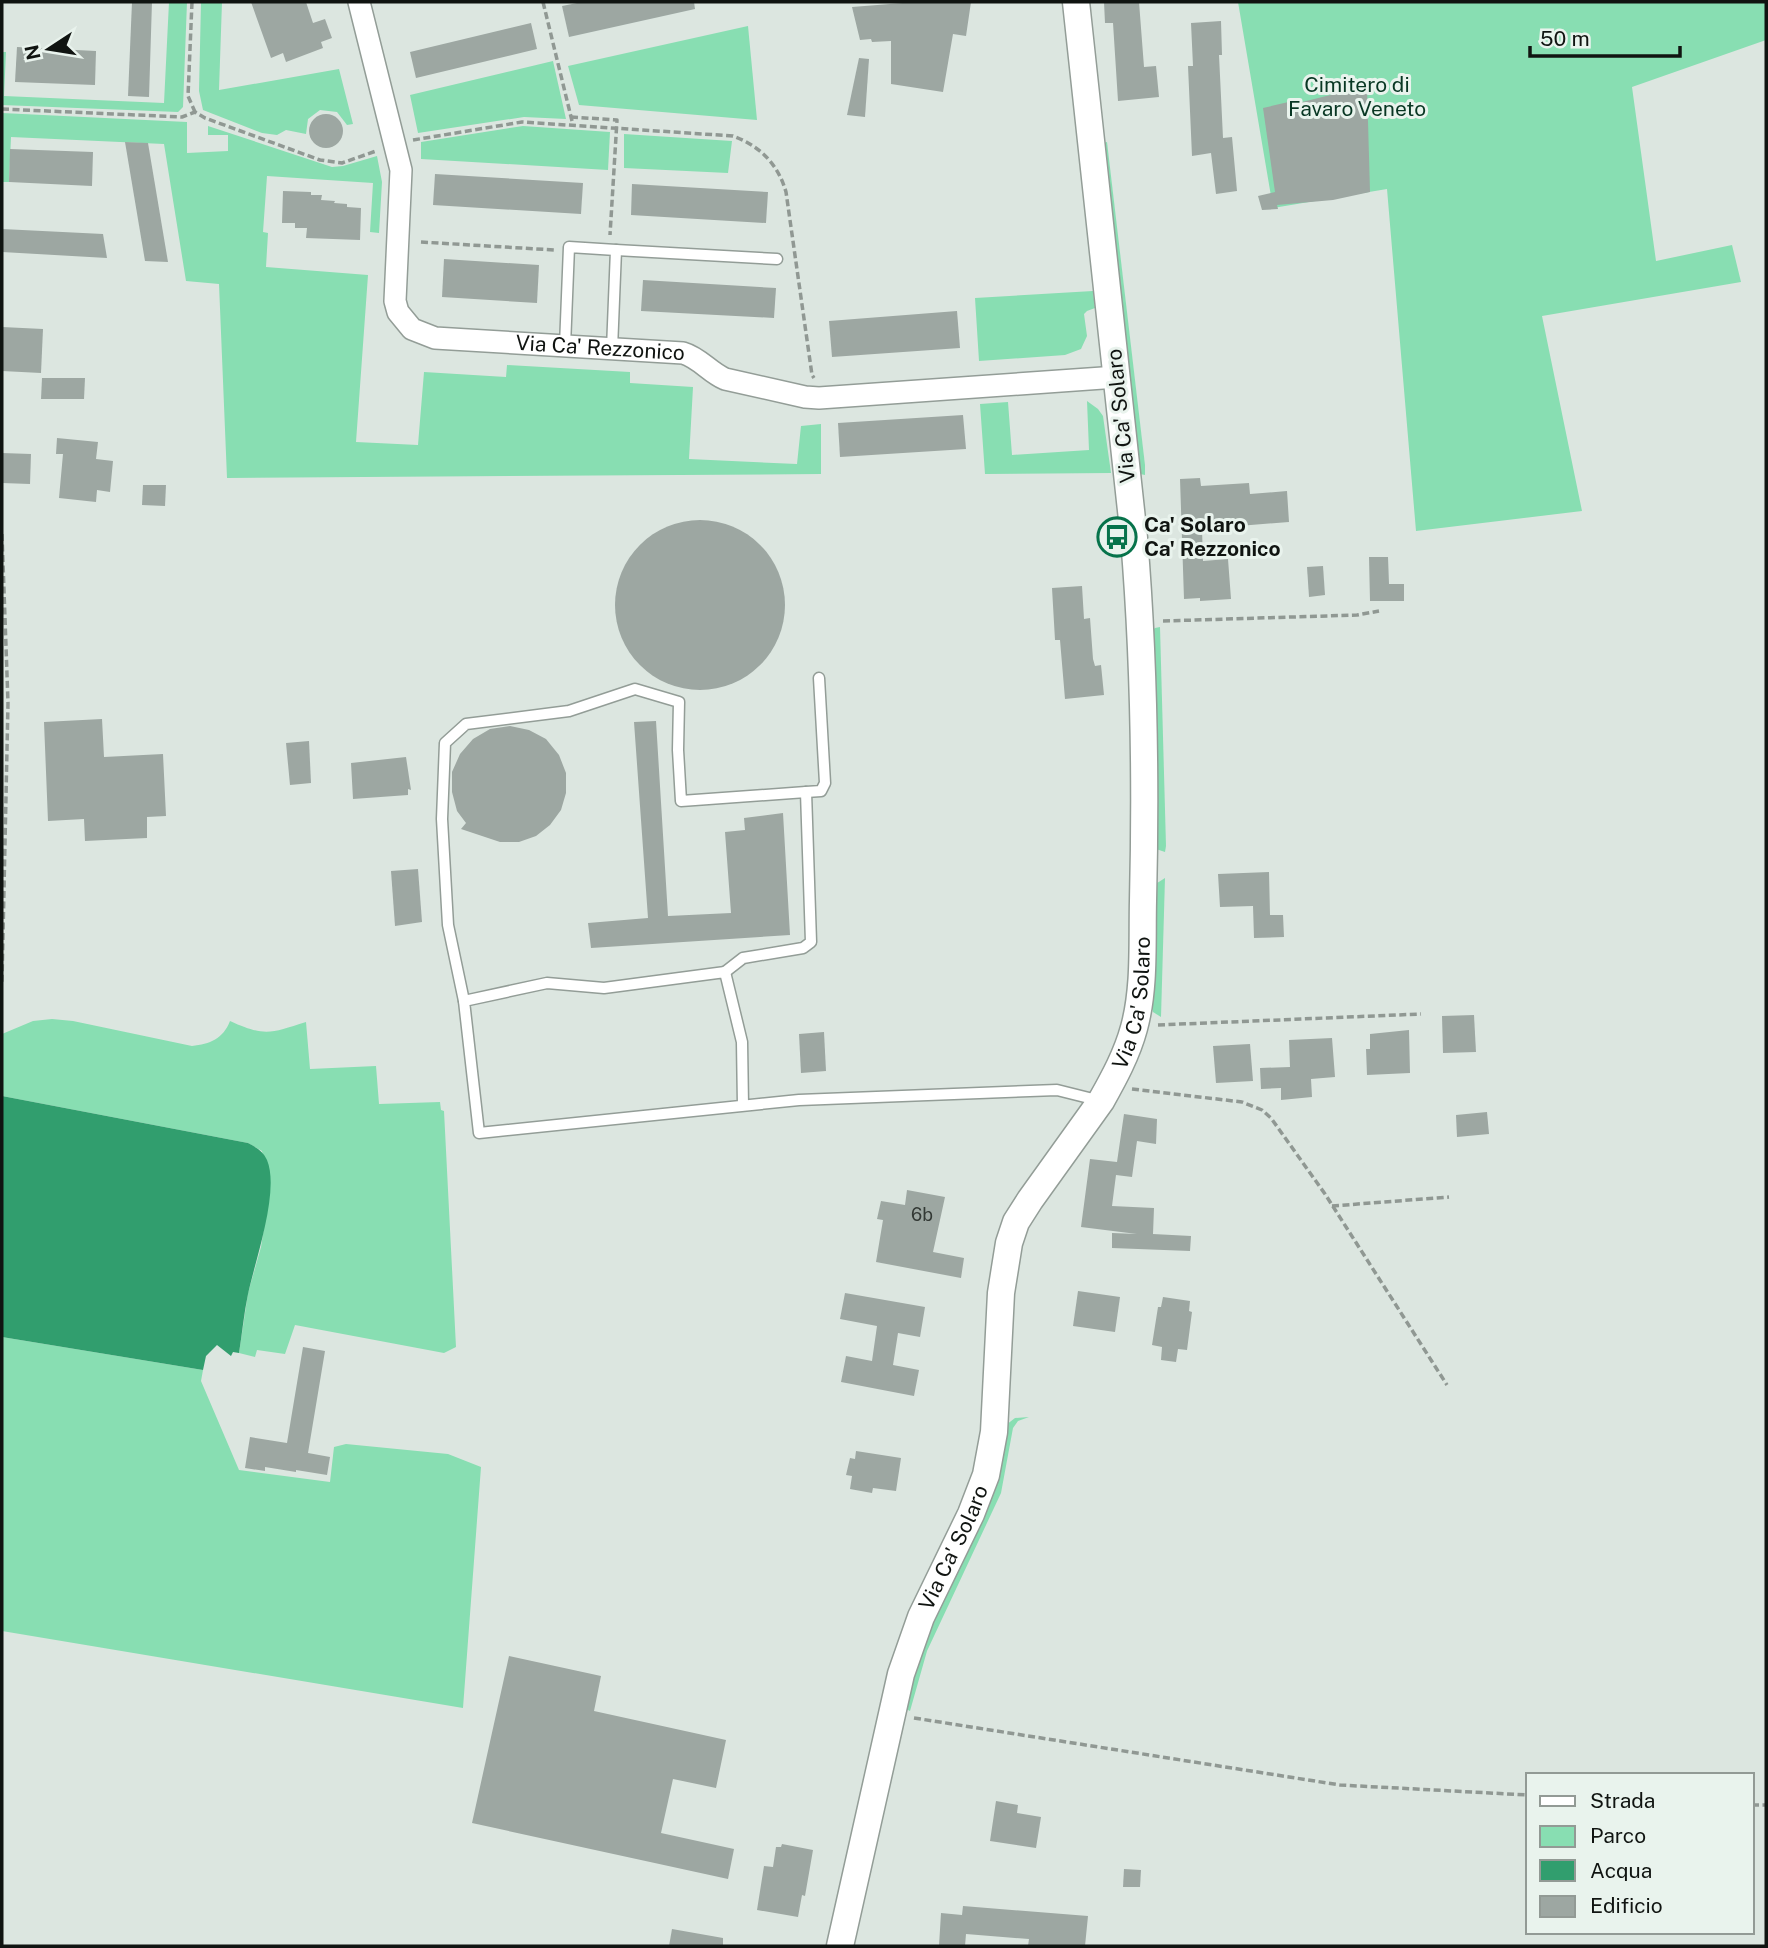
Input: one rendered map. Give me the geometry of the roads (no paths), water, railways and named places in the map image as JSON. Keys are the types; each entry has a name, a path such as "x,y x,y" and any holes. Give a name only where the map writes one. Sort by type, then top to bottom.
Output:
{"street":[{"name":"Via Ca' Rezzonico","path":"359,2 396,145 402,180 394,289 398,312 405,322 423,335 435,338 683,353 700,360 713,374 725,379 819,398 1117,377"},
{"name":"Via Ca' Solaro","path":"840,1946 901,1674 921,1617 971,1514 986,1475 994,1432 1001,1293 1009,1242 1016,1222 1030,1200 1105,1093 1127,1051 1135,1026 1140,984 1144,867 1140,621 1117,377 1076,2"}],"lane":[{"path":"565,346 569,247 777,259"},
{"path":"612,349 616,250"},
{"path":"819,678 825,783 821,791 681,801 679,702 635,688 569,711 466,724 445,743 442,819 448,925 464,1001 478,1133 799,1100 1056,1090 1085,1095 1105,1093"},
{"path":"464,1001 547,983 604,988 726,972 743,958 803,948 811,942 806,792"},
{"path":"726,972 742,1042 743,1106"}],"water":[{"path":"2,1096 248,1143 262,1152 270,1173 269,1207 248,1294 239,1353 233,1352 231,1356 217,1345 206,1356 203,1370 2,1337"}],"place":[{"name":"Ca' Solaro Ca' Rezzonico","path":"1117,537"}],"park label":[{"name":"Cimitero di Favaro Veneto","path":"1357,97"}]}
